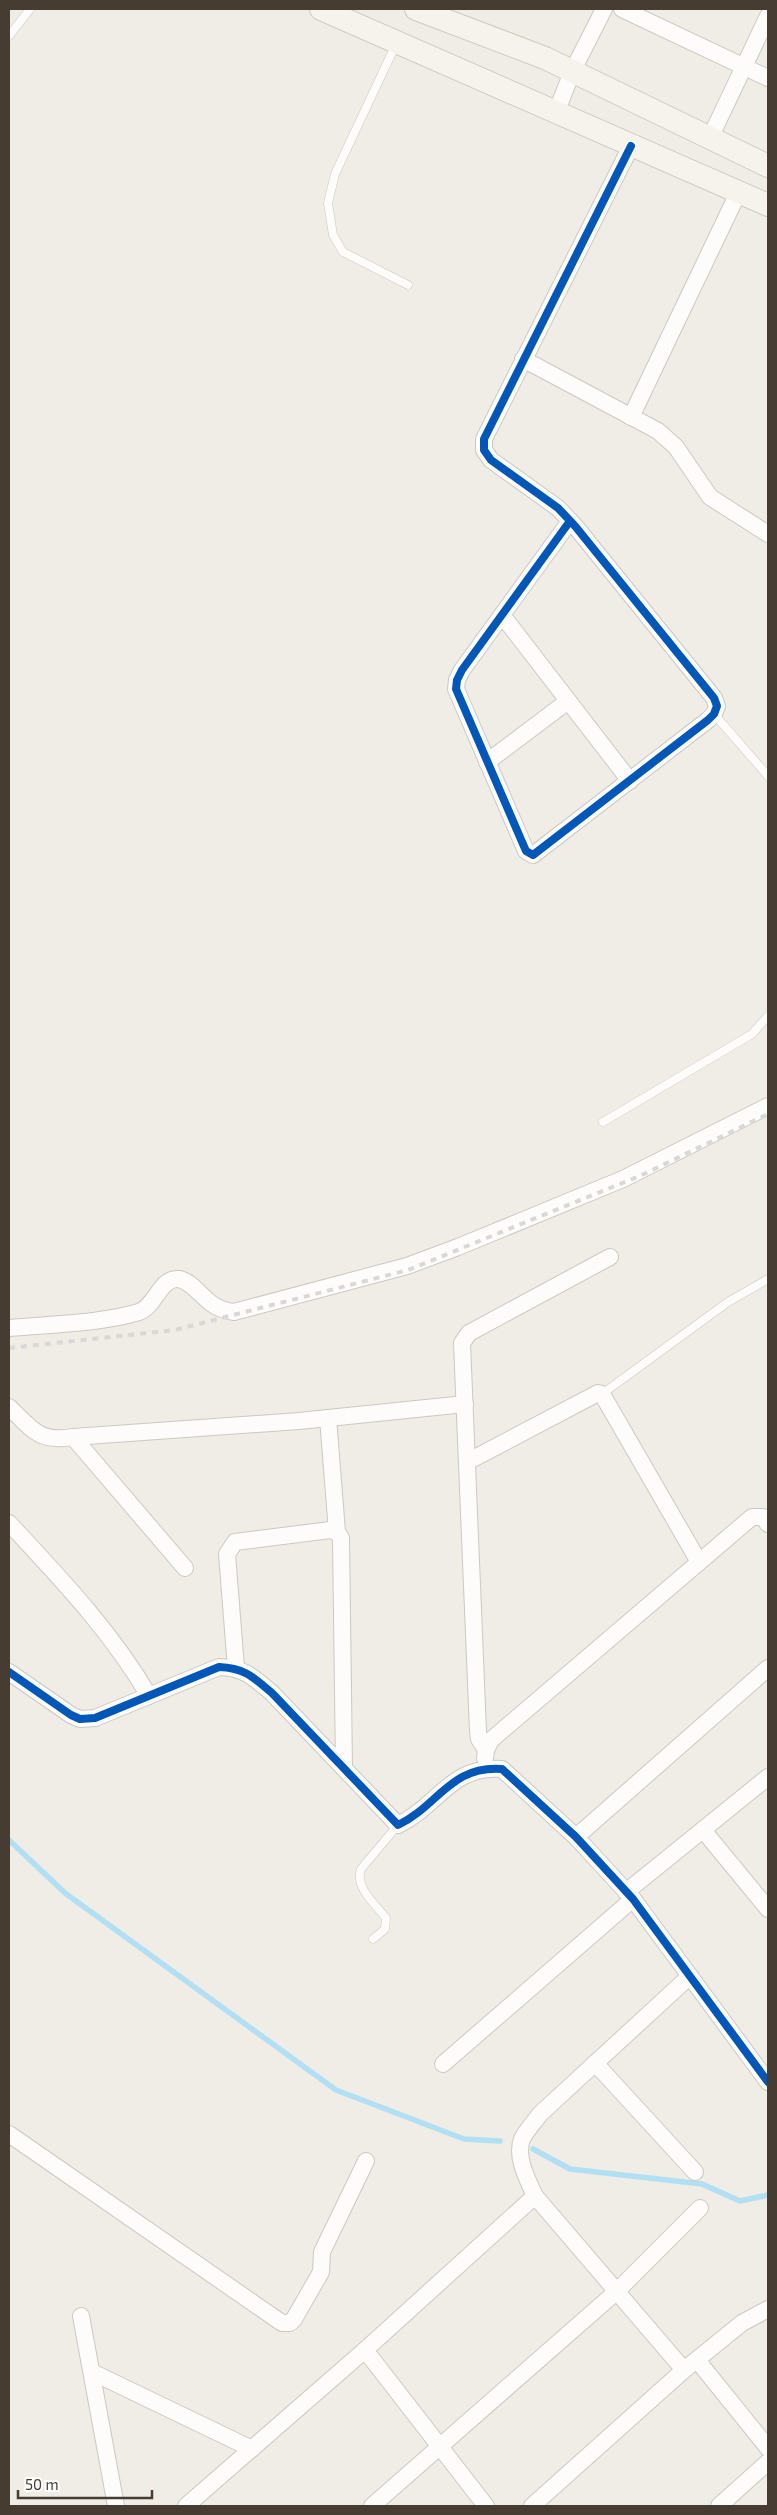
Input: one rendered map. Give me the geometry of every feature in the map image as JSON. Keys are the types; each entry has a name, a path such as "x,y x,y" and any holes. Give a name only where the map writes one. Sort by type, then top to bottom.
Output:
{"main road":[{"path":"321,9 344,13 396,42 768,205"},
{"path":"416,9 545,58 768,166"}],"street":[{"path":"556,113 572,72 604,9"},
{"path":"622,9 768,78"},
{"path":"710,138 768,16"},
{"path":"570,521 462,670 457,680 456,690 529,855 533,855 630,781 714,714 718,706 714,698 570,521 544,497 491,460 484,450 484,439 631,146"},
{"path":"630,417 739,191"},
{"path":"523,359 658,431 676,447 710,497 768,534"},
{"path":"502,615 630,781"},
{"path":"487,762 568,701"},
{"path":"9,1328 107,1318 139,1312 154,1302 163,1286 176,1279 183,1280 213,1305 234,1312 407,1266 623,1179 768,1106"},
{"path":"486,1750 479,1739 478,1732 462,1343 464,1338 610,1258"},
{"path":"467,1462 598,1393 602,1394 699,1562"},
{"path":"9,1407 44,1437 55,1440 73,1437 328,1418 465,1404"},
{"path":"328,1418 337,1532 341,1538 344,1768"},
{"path":"73,1437 185,1568"},
{"path":"485,1768 486,1750 491,1740 752,1517 762,1517 768,1524"},
{"path":"9,1523 72,1590 98,1622 129,1663 149,1696"},
{"path":"236,1668 227,1554 230,1548 236,1542 330,1530 337,1532"},
{"path":"9,1672 71,1715 80,1719 95,1718 219,1667 236,1668 249,1674 272,1693 398,1825 467,1773 485,1768 502,1769 576,1837 630,1896 768,2082"},
{"path":"576,1837 768,1668"},
{"path":"443,2064 703,1830 768,1777"},
{"path":"703,1830 768,1909"},
{"path":"690,1976 540,2114 522,2140 524,2172 536,2196 616,2292 690,2365 768,2448"},
{"path":"595,2062 695,2172"},
{"path":"9,2134 282,2323 290,2323 294,2319 321,2272 320,2257 366,2161"},
{"path":"186,2506 204,2500 252,2448 365,2350 536,2196"},
{"path":"372,2506 616,2292 700,2208"},
{"path":"532,2506 690,2365 742,2323 768,2309"},
{"path":"81,2316 116,2506"},
{"path":"365,2350 438,2447 486,2506"},
{"path":"92,2372 252,2448"},
{"path":"719,2506 768,2462"}],"lane":[{"path":"9,36 30,9"},
{"path":"396,42 335,174 328,203 333,235 343,252 408,285"},
{"path":"714,714 768,776"},
{"path":"603,1122 752,1034 768,1016"},
{"path":"602,1394 728,1302 768,1278"},
{"path":"374,1939 385,1928 386,1918 360,1885 358,1876 360,1869 398,1825"}],"waterway":[{"path":"9,1840 65,1893 336,2090 464,2139 500,2141"},
{"path":"533,2149 570,2169 702,2184 740,2201 768,2195"}],"railway":[{"path":"9,1348 175,1330 408,1270 642,1175 768,1114"}],"cycle path":[{"path":"570,521 462,670 457,680 456,689 526,851 533,855 708,720 714,714 717,706 714,698 575,526 558,508 491,460 484,450 484,439 631,146"},
{"path":"9,1672 71,1715 80,1719 95,1718 219,1667 242,1671 272,1693 398,1825 424,1808 457,1780 470,1773 485,1769 502,1769 576,1837 633,1899 768,2082"}]}
